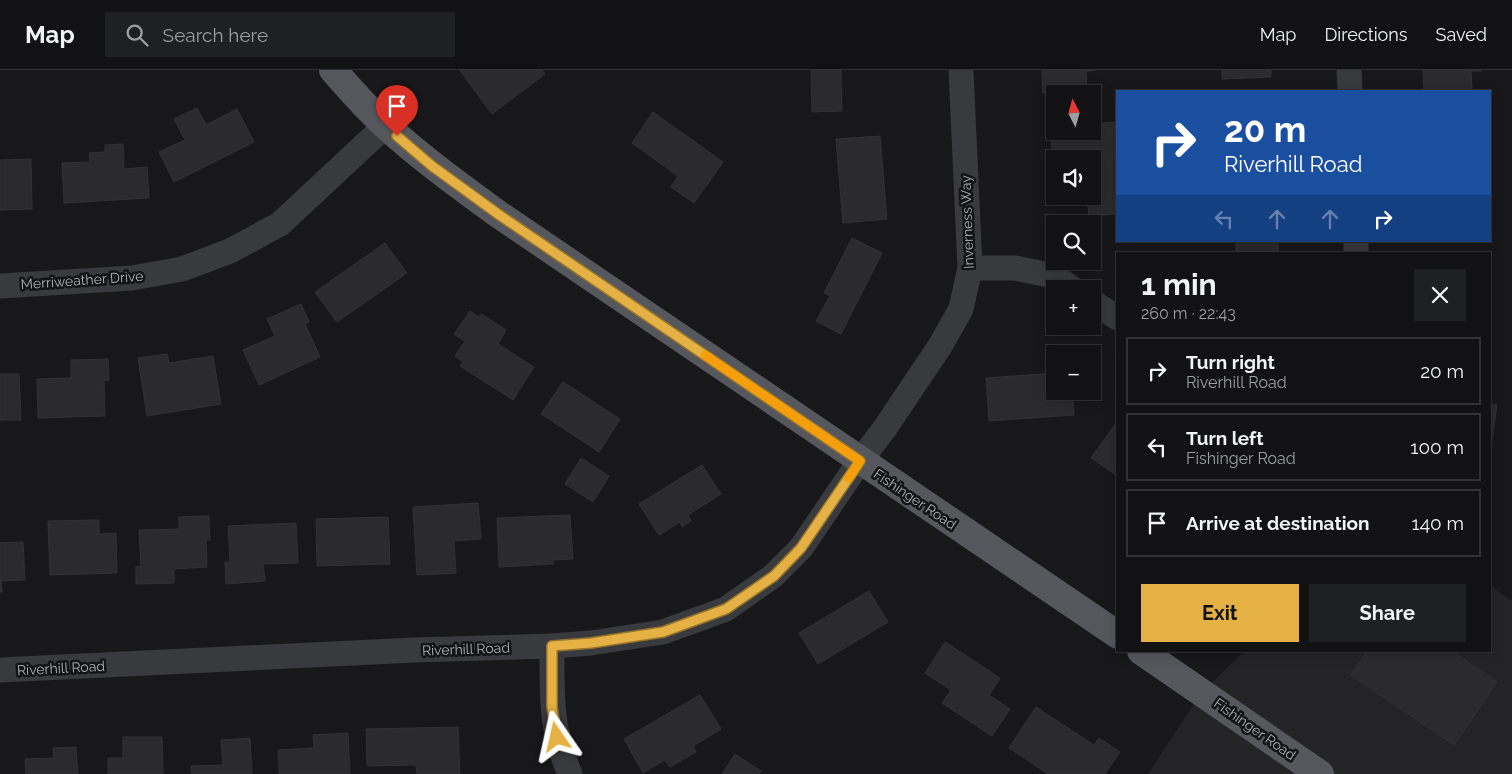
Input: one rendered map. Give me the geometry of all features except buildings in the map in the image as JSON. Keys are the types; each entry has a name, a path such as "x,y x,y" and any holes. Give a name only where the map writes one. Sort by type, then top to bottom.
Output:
{"main road":[{"name":"Fishinger Road","path":"333,70 385,126 432,166 498,214 1116,635"},
{"name":"Fishinger Road","path":"1142,652 1320,774"}],"street":[{"name":"Inverness Way","path":"860,461 886,428 949,331 961,309 970,268 961,70"},
{"path":"1349,70 1350,90"},
{"name":"Merriweather Drive","path":"0,286 132,278 182,269 230,251 280,224 385,126"},
{"path":"970,268 1015,268 1054,276 1060,280"},
{"path":"1101,308 1116,317"},
{"name":"Riverhill Road","path":"0,670 414,650 552,646 591,643 663,632 726,609 774,576 801,548 860,461"},
{"path":"552,646 552,707 560,748 570,774"}],"shaded area":[{"path":"1491,586 1512,601 1512,774 1148,774 1202,692 1244,652 1491,652"}],"slow traffic":[{"path":"705,355 860,461 849,478"}],"route":[{"path":"397,136 432,166 498,214 860,461 801,548 774,576 726,609 663,632 591,643 552,646 552,707 557,737"}]}
